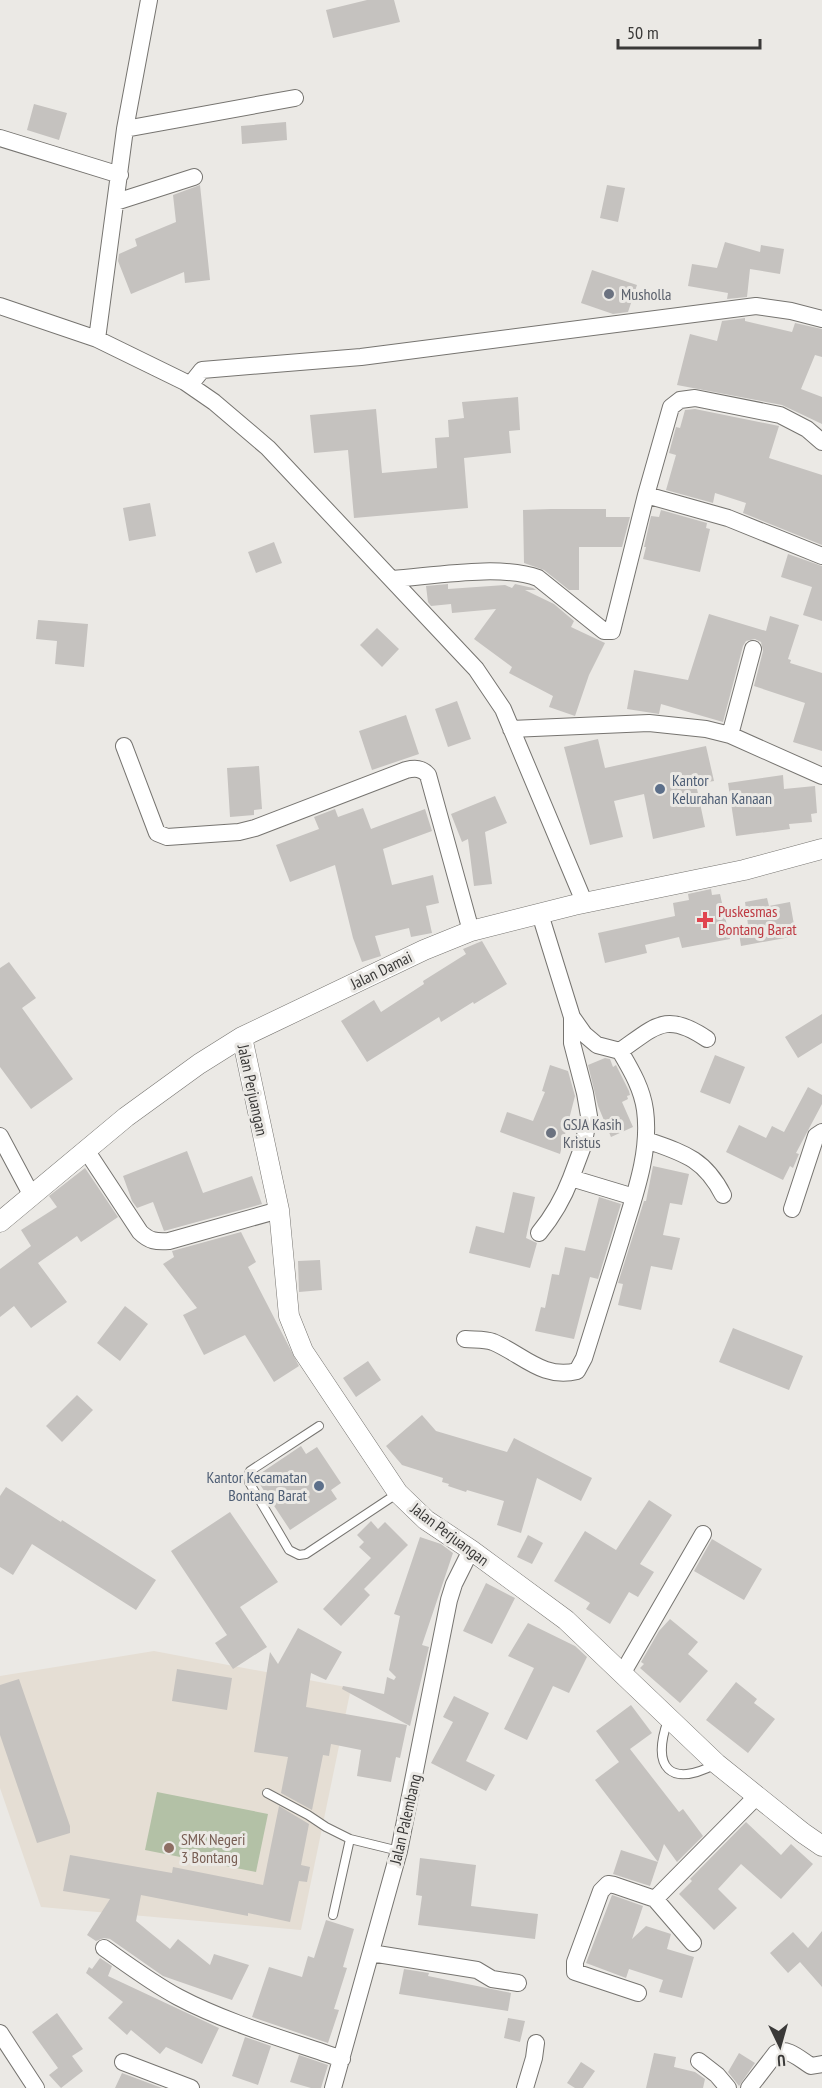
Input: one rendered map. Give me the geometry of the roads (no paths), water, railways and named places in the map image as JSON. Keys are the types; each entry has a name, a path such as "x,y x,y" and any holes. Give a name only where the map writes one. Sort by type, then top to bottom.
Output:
{"street":[{"path":"96,339 125,129 149,0"},
{"path":"125,129 295,98"},
{"path":"0,138 120,175"},
{"path":"116,202 194,177"},
{"path":"0,306 96,339 190,385 214,402 268,448 393,579 476,669 503,710 511,729 564,908 572,1043 589,1116 583,1146 571,1178 551,1219 539,1233"},
{"path":"190,385 202,370 361,357 756,306 791,311 822,320"},
{"path":"393,579 495,572 529,574 538,578 604,631 612,631 671,407 680,400 695,398 780,415 807,429 822,442"},
{"path":"646,495 728,518 822,556"},
{"path":"730,735 753,649"},
{"path":"511,729 649,723 706,729 730,735 822,776"},
{"path":"124,746 157,833 167,837 239,832 255,828 406,770 424,771 428,775 471,931"},
{"name":"Jalan Damai","path":"2,1219 168,1085 242,1037 424,950 471,931 564,908 744,870 822,849"},
{"path":"465,1339 491,1341 548,1372 564,1374 577,1371 584,1358 634,1197 646,1140 646,1124 642,1094 620,1051 597,1045 584,1035 572,1017"},
{"path":"620,1051 659,1025 674,1023 692,1028 707,1039"},
{"name":"Jalan Perjuangan","path":"242,1037 279,1210 289,1316 303,1351 399,1493 426,1520 566,1620 717,1764 822,1846"},
{"path":"792,1209 816,1136 822,1132"},
{"path":"0,1136 32,1196"},
{"path":"646,1140 699,1162 716,1180 723,1195"},
{"path":"86,1150 140,1232 148,1239 158,1242 169,1241 279,1210"},
{"path":"571,1178 634,1197"},
{"path":"622,1674 704,1534"},
{"name":"Jalan Palembang","path":"333,2088 399,1851 449,1600 454,1584 471,1550"},
{"path":"655,1899 757,1796"},
{"path":"638,1993 575,1972 575,1962 604,1887 614,1885 655,1899 693,1942"},
{"path":"104,1948 149,1980 214,2014 342,2059"},
{"path":"371,1953 477,1970 492,1979 518,1983"},
{"path":"0,2033 8,2054 36,2088"},
{"path":"525,2088 536,2043"},
{"path":"749,2088 780,2050 788,2051 811,2066 822,2064"},
{"path":"699,2061 717,2075 728,2088"},
{"path":"123,2062 191,2088"}],"lane":[{"path":"319,1426 250,1471 248,1476 249,1482 289,1550 299,1555 306,1554 399,1493"},
{"path":"669,1719 661,1755 665,1765 675,1773 688,1775 699,1773 717,1764"},
{"path":"267,1793 350,1839 399,1851"},
{"path":"333,1914 350,1839"}],"place":[{"name":"Musholla","path":"609,294"},
{"name":"Kantor Kelurahan Kanaan","path":"660,789"},
{"name":"Puskesmas Bontang Barat","path":"705,920"},
{"name":"GSJA Kasih Kristus","path":"551,1133"},
{"name":"Kantor Kecamatan Bontang Barat","path":"319,1486"},
{"name":"SMK Negeri 3 Bontang","path":"169,1848"}]}
